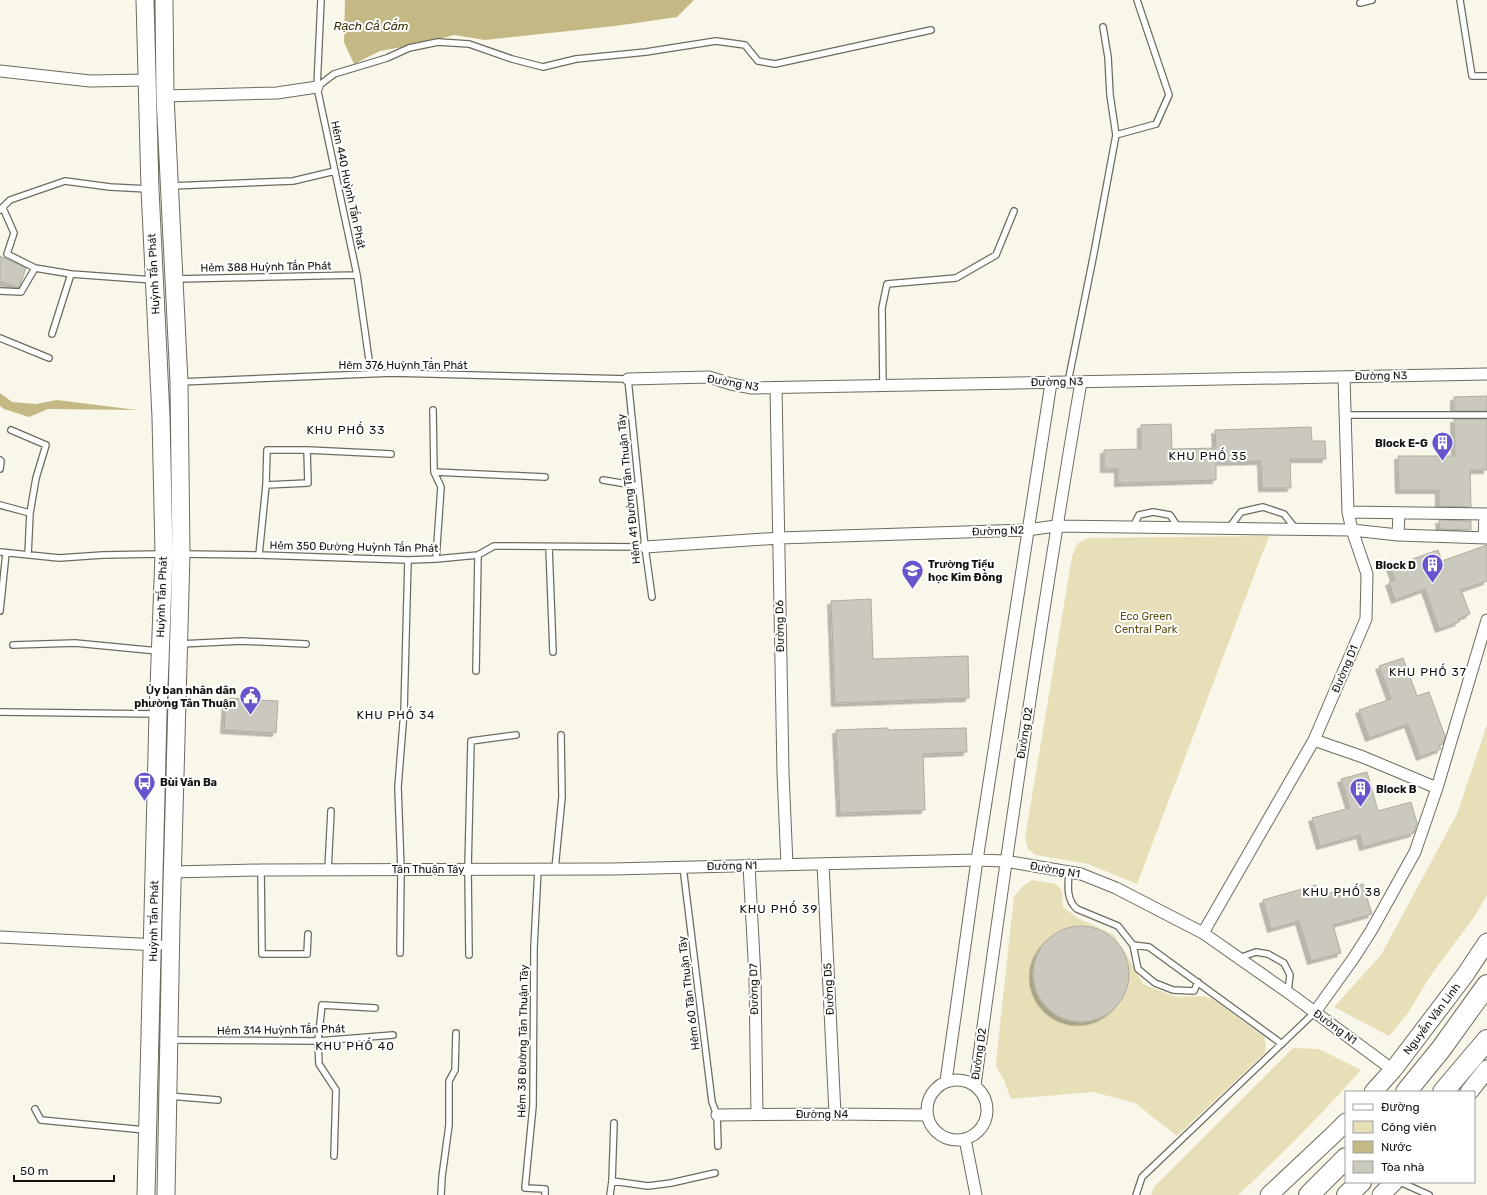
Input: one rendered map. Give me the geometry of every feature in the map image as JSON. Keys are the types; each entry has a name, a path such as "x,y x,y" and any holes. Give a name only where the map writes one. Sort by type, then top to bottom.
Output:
{"highway":[{"path":"1407,1091 1441,1049 1487,985"},
{"path":"1444,1091 1487,1040"},
{"path":"1309,1195 1345,1159"},
{"path":"1347,1195 1360,1183"}],"main road":[{"name":"Huỳnh Tấn Phát","path":"145,0 150,189 161,417 178,644 170,945 166,1195"},
{"name":"Huỳnh Tấn Phát","path":"146,1195 160,651 172,554 179,382 165,96 164,0"},
{"path":"153,248 173,247"},
{"name":"Nguyễn Văn Linh","path":"1374,1091 1393,1070 1465,975 1487,942"},
{"path":"1470,1091 1485,1075"},
{"path":"1269,1195 1345,1123"},
{"path":"1381,1195 1393,1183"}],"street":[{"path":"0,71 90,81 147,80"},
{"path":"165,96 276,93 317,87"},
{"name":"Đường N3","path":"628,379 709,377 731,384 752,388 776,388 1487,374"},
{"name":"Đường D1","path":"1203,934 1314,740 1366,619 1367,574 1352,530 1348,512 1344,377"},
{"name":"Đường D2","path":"975,1085 1005,861 1056,526 1081,382"},
{"path":"946,1081 977,860 1051,383"},
{"name":"Đường D6","path":"776,388 783,773 787,865"},
{"path":"1348,512 1486,514 1486,538"},
{"path":"1398,535 1399,513"},
{"name":"Đường N2","path":"645,547 779,538 1027,530 1056,526 1352,530 1398,535 1486,538"},
{"path":"1315,1012 1368,937 1416,852 1437,788 1487,620"},
{"path":"1314,740 1363,757 1437,788"},
{"name":"Đường N1","path":"683,867 977,860 1005,861 1081,874 1116,888 1203,934 1315,1012 1393,1070"},
{"name":"Đường D5","path":"823,864 835,1114"},
{"name":"Đường D7","path":"749,866 755,978 757,1114"},
{"name":"Tân Thuận Tây","path":"172,872 468,869 613,870 683,867"},
{"path":"0,937 170,945"},
{"path":"961,1079 975,1085 985,1097 988,1111 986,1119 978,1132 965,1139 958,1140 944,1137 933,1128 927,1115 928,1101 931,1095 935,1089 946,1081 961,1079"},
{"name":"Đường N4","path":"718,1115 927,1115"},
{"path":"965,1139 976,1195"}],"lane":[{"name":"Hẻm 440 Huỳnh Tấn Phát","path":"321,0 317,87 357,275 371,374"},
{"path":"1116,135 1156,124 1169,95 1137,0"},
{"path":"1360,3 1372,0"},
{"path":"1460,0 1472,76 1487,76"},
{"path":"1068,382 1116,135 1110,95 1108,57 1102,27"},
{"path":"317,87 334,74 387,58 409,48 438,42 468,44 512,60 543,67 576,59 646,52 716,41 745,45 758,61 775,64 931,30"},
{"path":"170,186 293,181 335,171"},
{"path":"150,189 110,187 65,181 10,200 1,209 14,233 7,254 35,268 71,274 154,280"},
{"path":"884,386 882,308 887,284 956,278 996,255 1014,211"},
{"path":"0,291 21,292 35,268"},
{"path":"52,334 71,274"},
{"name":"Hẻm 388 Huỳnh Tấn Phát","path":"175,279 357,275"},
{"path":"0,338 49,358"},
{"name":"Hẻm 376 Huỳnh Tấn Phát","path":"179,382 392,373 628,379"},
{"name":"Hẻm 41 Đường Tân Thuận Tây","path":"628,379 645,547 652,597"},
{"path":"433,410 434,472 441,487 436,559"},
{"path":"1345,415 1487,415"},
{"path":"11,430 46,445 36,478 30,513 28,555"},
{"path":"259,555 266,485 267,450 307,450 391,454"},
{"path":"266,485 308,483 307,450"},
{"path":"0,460 0,469"},
{"path":"434,472 545,477"},
{"path":"603,480 639,486"},
{"path":"0,505 30,513"},
{"path":"1229,528 1241,512 1263,507 1284,514 1295,529"},
{"name":"Hẻm 350 Đường Huỳnh Tấn Phát","path":"3,553 59,558 103,555 172,554 259,555 408,560 478,555 494,546 645,547"},
{"path":"549,547 553,652"},
{"path":"0,611 3,553"},
{"path":"476,671 478,555"},
{"path":"400,953 401,870 398,787 404,710 408,560"},
{"path":"178,644 242,641 306,644"},
{"path":"13,645 75,643 160,651"},
{"path":"0,712 158,714"},
{"path":"469,955 468,869 471,741 516,735"},
{"path":"555,869 562,797 561,735"},
{"path":"328,870 331,811"},
{"name":"Hẻm 60 Tân Thuận Tây","path":"683,867 712,1102 718,1115 718,1146"},
{"name":"Hẻm 38 Đường Tân Thuận Tây","path":"538,869 534,947 533,1106 525,1188 545,1189 545,1195"},
{"path":"261,870 262,954 307,954 308,934"},
{"path":"1069,872 1068,890 1071,904 1077,909 1118,926 1133,945 1138,969 1155,983 1173,990 1194,991 1198,982"},
{"path":"1133,945 1149,946 1282,1044"},
{"path":"1239,958 1256,952 1268,954 1284,963 1290,975 1288,993"},
{"path":"334,1156 336,1090 319,1064 318,1041 322,1005 375,1008"},
{"path":"1136,1195 1142,1177 1315,1012"},
{"path":"441,1195 449,1125 449,1081 455,1070 456,1034"},
{"name":"Hẻm 314 Huỳnh Tấn Phát","path":"168,1040 318,1041 393,1035"},
{"path":"167,1096 218,1100"},
{"path":"35,1109 41,1120 148,1130"},
{"path":"610,1195 612,1181 614,1123"},
{"path":"612,1181 648,1186 671,1183 715,1173"},
{"path":"1402,1183 1429,1195"}],"green space":[{"name":"Eco Green Central Park","path":"1269,536 1137,884 1088,864 1036,855 1028,849 1025,838 1072,557 1077,544 1088,538"},
{"path":"1487,725 1487,895 1474,917 1431,975 1408,1013 1389,1036 1334,1007 1381,955 1457,814"},
{"path":"1032,880 1056,884 1062,891 1063,907 1078,918 1114,935 1143,984 1176,997 1202,996 1213,999 1264,1037 1266,1045 1265,1053 1177,1136 1135,1103 1093,1092 1011,1099 1004,1080 996,1066 997,1052 1014,897 1023,886"},
{"path":"1293,1048 1319,1049 1361,1070 1301,1134 1238,1195 1151,1195 1154,1187"}],"water":[{"name":"Rạch Cả Cấm","path":"345,0 694,0 677,17 615,26 485,40 454,35 424,43 380,51 354,64 344,42"},
{"path":"0,393 12,402 36,404 57,400 137,410 48,409 29,417 4,409 0,406"}],"building":[{"path":"0,256 26,268 19,288 0,281"},
{"path":"1487,396 1487,411 1454,411 1454,397"},
{"name":"Block E-G","path":"1454,419 1487,419 1487,470 1470,470 1471,507 1439,506 1439,490 1399,490 1398,456 1455,456"},
{"path":"1171,424 1172,449 1216,448 1215,430 1311,427 1312,441 1325,441 1326,459 1290,459 1291,488 1262,488 1261,461 1216,462 1216,480 1118,483 1118,469 1104,469 1104,450 1141,449 1141,425"},
{"path":"1439,520 1471,521 1471,530 1440,529"},
{"name":"Block D","path":"1487,545 1487,581 1461,590 1470,614 1458,619 1459,622 1439,629 1425,589 1395,600 1389,582 1395,580 1390,567 1438,550 1442,561"},
{"path":"871,599 873,659 968,656 969,698 835,703 831,601"},
{"path":"1403,658 1417,696 1429,692 1445,736 1443,744 1439,745 1441,749 1420,757 1408,724 1369,738 1359,710 1391,699 1379,666"},
{"name":"Ủy ban nhân dân phường Tân Thuận","path":"226,698 278,701 276,733 224,730"},
{"path":"888,728 888,730 966,728 967,752 923,754 925,810 840,813 836,730"},
{"name":"Block B","path":"1367,772 1378,811 1411,802 1417,823 1414,833 1363,847 1360,835 1320,846 1312,818 1350,808 1341,779"},
{"path":"1363,884 1372,914 1333,925 1341,953 1311,961 1299,921 1271,929 1263,900 1316,885 1319,896"},
{"path":"1081,926 1099,930 1108,934 1115,940 1121,947 1125,956 1129,974 1125,992 1121,1001 1115,1008 1108,1014 1099,1018 1081,1022 1063,1018 1054,1014 1047,1008 1041,1001 1037,992 1033,974 1037,956 1041,947 1047,940 1054,934 1063,930"}],"place":[{"name":"Block E-G","path":"1443,462"},
{"name":"Block D","path":"1432,584"},
{"name":"Trường Tiểu học Kim Đồng","path":"913,590"},
{"name":"Ủy ban nhân dân phường Tân Thuận","path":"251,716"},
{"name":"Bùi Văn Ba","path":"144,802"},
{"name":"Block B","path":"1361,808"}],"district":[{"name":"KHU PHỐ 33","path":"346,430"},
{"name":"KHU PHỐ 35","path":"1208,456"},
{"name":"KHU PHỐ 37","path":"1428,672"},
{"name":"KHU PHỐ 34","path":"396,715"},
{"name":"KHU PHỐ 38","path":"1342,892"},
{"name":"KHU PHỐ 39","path":"779,909"},
{"name":"KHU PHỐ 40","path":"355,1046"}]}
